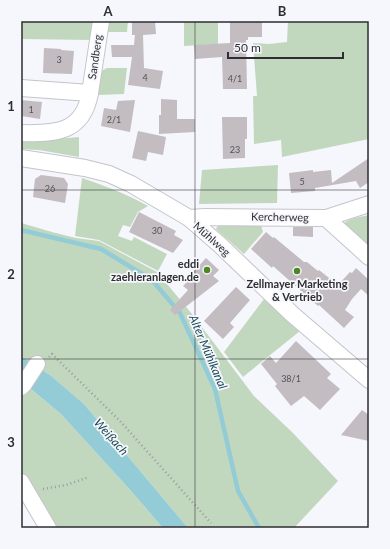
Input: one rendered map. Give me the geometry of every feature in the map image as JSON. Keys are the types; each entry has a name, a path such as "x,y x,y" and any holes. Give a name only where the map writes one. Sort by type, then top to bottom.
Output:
{"street":[{"name":"Sandberg","path":"21,134 45,134 69,127 77,122 88,103 101,21"},
{"name":"Sandberg","path":"21,88 90,93"},
{"name":"Mühlweg","path":"21,158 85,168 109,174 131,184 189,218 220,245 292,314 369,380"},
{"name":"Kercherweg","path":"189,218 206,216 326,218 369,204"},
{"path":"326,218 369,256"},
{"path":"22,386 37,364"},
{"path":"24,487 48,528"}],"path":[{"path":"37,364 52,354 120,421 210,523"},
{"path":"24,487 66,485 89,477"}],"green space":[{"path":"21,21 94,21 92,40 21,39"},
{"path":"108,21 128,21 127,32 107,32"},
{"path":"184,21 218,21 218,44 184,46"},
{"path":"288,21 369,21 369,139 282,157 281,140 254,144 253,96 257,96 253,43 269,44 287,42"},
{"path":"107,68 127,68 124,94 98,95 101,71"},
{"path":"79,137 79,157 39,150 21,149 21,142"},
{"path":"278,165 277,203 199,204 202,170"},
{"path":"82,178 124,194 148,206 138,212 130,227 123,225 118,236 132,241 134,237 167,254 158,271 99,240 75,236"},
{"path":"369,215 369,247 341,226 347,221"},
{"path":"21,223 76,238 99,241 157,272 192,314 254,396 293,433 338,481 294,528 188,528 84,404 50,375 21,356"},
{"path":"219,225 261,225 263,232 244,254 216,229"},
{"path":"264,299 300,331 243,377 224,352"},
{"path":"28,387 61,414 163,528 53,528 21,472 21,393"}],"water":[{"name":"Weißach","path":"21,356 50,375 84,404 188,528 163,528 61,414 21,381"}],"building":[{"path":"132,21 155,21 156,34 143,35 144,68 163,71 160,89 128,85 132,57 112,57 111,45 134,45 135,35 132,35"},
{"path":"230,21 262,21 262,37 248,37 248,40 246,40 247,89 223,89 222,57 195,59 194,45 230,43"},
{"path":"44,48 74,51 72,74 43,73"},
{"path":"161,99 177,100 177,119 195,119 195,132 159,134"},
{"path":"21,100 42,102 40,119 21,116"},
{"path":"135,100 130,132 101,126 104,108 116,110 118,101"},
{"path":"222,117 247,117 245,158 223,159"},
{"path":"138,131 166,137 163,155 148,152 146,161 132,158"},
{"path":"369,158 369,182 360,188 356,181 315,188 315,191 291,193 289,173 313,170 313,172 331,170 332,183"},
{"path":"41,175 64,178 68,184 65,203 33,197 35,179"},
{"path":"139,212 176,231 174,235 183,240 173,253 129,232"},
{"path":"293,227 313,227 313,237 293,236"},
{"path":"266,232 304,262 307,262 318,271 319,270 338,285 350,272 352,273 356,268 369,280 369,296 361,289 345,310 354,317 344,328 319,305 318,306 273,266 272,268 251,249"},
{"path":"206,258 219,270 213,276 219,281 175,315 170,310 188,290 183,286 187,282 185,281"},
{"path":"236,287 250,300 230,323 234,327 223,339 204,321"},
{"path":"296,341 331,374 327,378 340,389 320,410 304,396 291,406 275,386 277,384 261,364 270,356 276,363"},
{"path":"362,410 369,415 369,441 341,435"}],"waterway":[{"name":"Alter Mühlkanal","path":"21,230 101,249 152,280 180,313 215,389 238,491 259,528"}],"place":[{"name":"eddi zaehleranlagen.de","path":"207,270"},
{"name":"Zellmayer Marketing & Vertrieb","path":"297,271"}]}
